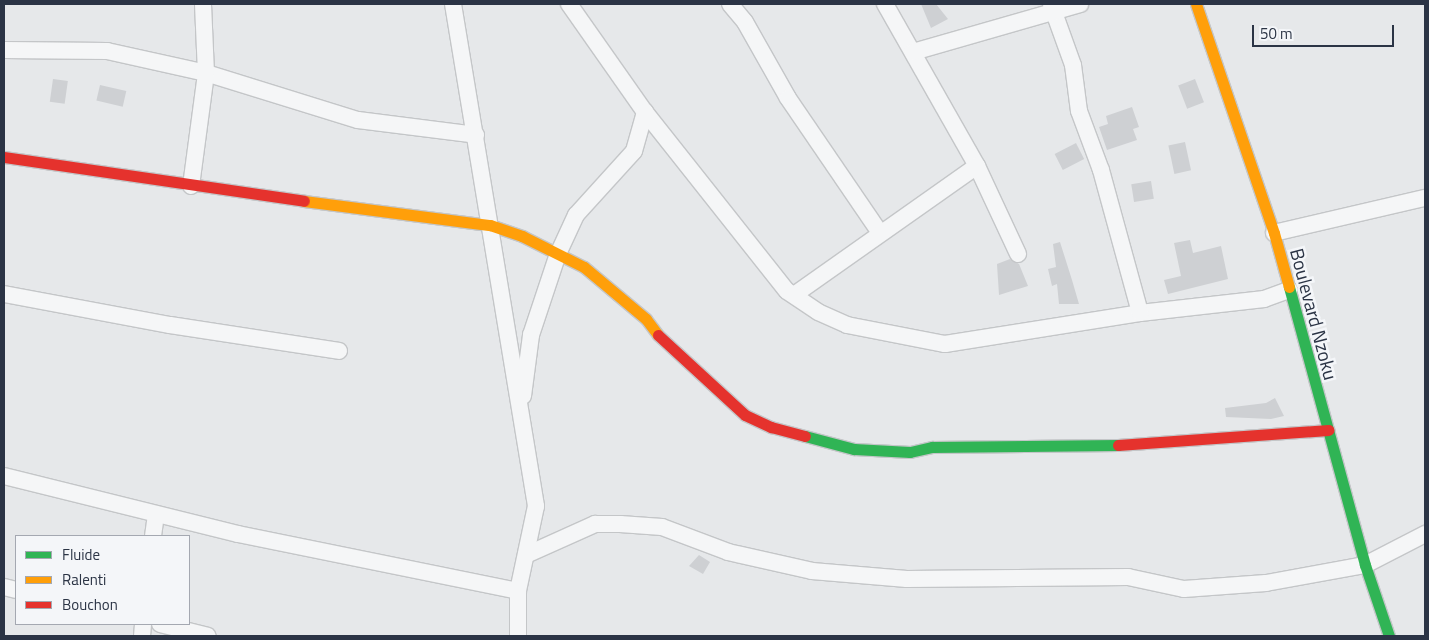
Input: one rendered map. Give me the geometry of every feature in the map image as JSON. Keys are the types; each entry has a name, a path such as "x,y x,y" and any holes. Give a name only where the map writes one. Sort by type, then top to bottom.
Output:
{"street":[{"path":"191,186 206,73 203,4"},
{"path":"453,4 536,506 518,591 518,636"},
{"path":"569,4 645,112 794,295 847,325 945,344 1140,313 1264,299 1290,290"},
{"path":"730,4 745,22 788,98 880,233"},
{"path":"885,4 977,166 1018,254"},
{"path":"912,52 1053,8 1080,4"},
{"name":"Boulevard Nzoku","path":"1196,4 1274,233 1365,565 1389,636"},
{"path":"1053,8 1073,65 1079,110 1106,185 1140,313"},
{"path":"4,50 107,51 206,73 358,120 476,135"},
{"path":"521,413 531,335 558,254 576,215 634,151 645,112"},
{"path":"4,157 148,176 191,186 490,225 522,236 584,267 646,319 665,345 745,416 771,427 854,449 910,452 932,447 1085,447 1328,430"},
{"path":"794,295 977,166"},
{"path":"1274,233 1425,198"},
{"path":"4,294 170,325 339,351"},
{"path":"4,476 238,534 518,591"},
{"path":"153,535 156,514"},
{"path":"526,555 595,524 620,524 662,527 728,552 785,567 908,579 1128,577 1184,589 1266,583 1365,565 1425,534"},
{"path":"164,625 208,636"}],"building":[{"path":"921,4 936,4 948,19 931,28"},
{"path":"53,79 68,81 65,104 50,102"},
{"path":"1195,79 1204,102 1187,109 1178,85"},
{"path":"100,85 126,91 123,107 96,101"},
{"path":"1132,107 1139,127 1133,129 1137,140 1107,150 1099,127 1108,124 1106,116"},
{"path":"1185,142 1191,170 1174,174 1168,146"},
{"path":"1076,143 1084,159 1063,170 1055,154"},
{"path":"1151,181 1154,199 1134,202 1131,184"},
{"path":"1190,240 1193,253 1221,246 1228,279 1168,294 1164,280 1181,276 1174,243"},
{"path":"1060,242 1079,304 1059,304 1057,284 1052,286 1048,269 1056,267 1053,244"},
{"path":"1010,259 1019,264 1028,286 999,295 997,264"},
{"path":"1275,398 1284,416 1271,419 1226,417 1225,408 1266,403"},
{"path":"699,555 710,562 703,574 689,566"}],"traffic: fast":[{"path":"1289,287 1365,565 1389,636"},
{"path":"805,436 854,449 910,452 932,447 1118,445"}],"traffic: slow":[{"path":"1196,4 1274,233 1289,287"},
{"path":"304,201 490,225 522,236 584,267 646,319 658,335"}],"traffic: jam":[{"path":"4,157 304,201"},
{"path":"658,335 745,415 771,427 805,436"},
{"path":"1118,445 1328,430"}]}
